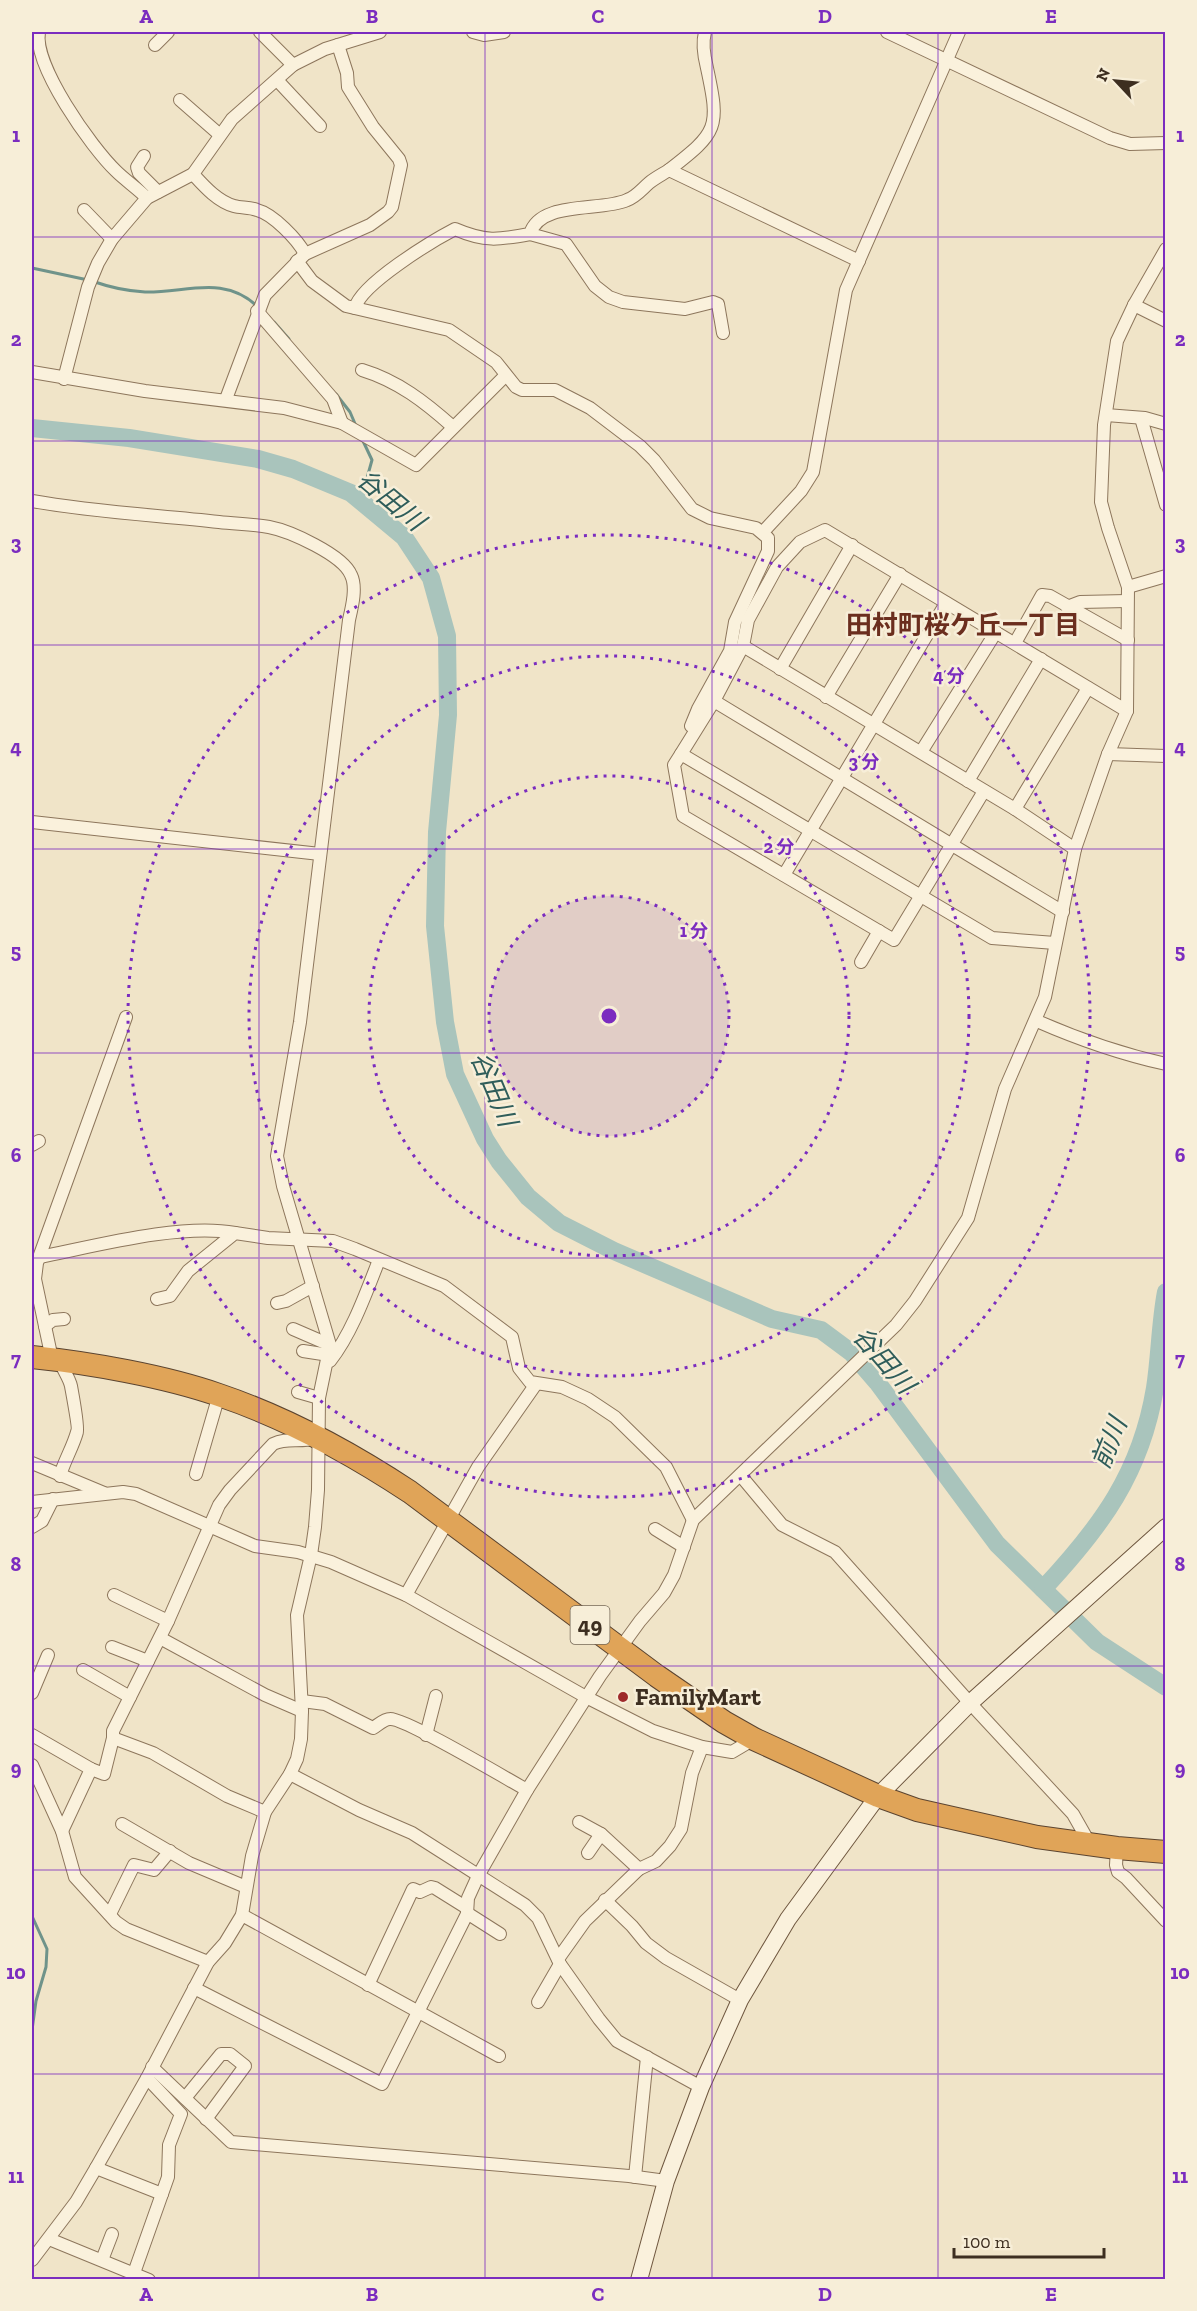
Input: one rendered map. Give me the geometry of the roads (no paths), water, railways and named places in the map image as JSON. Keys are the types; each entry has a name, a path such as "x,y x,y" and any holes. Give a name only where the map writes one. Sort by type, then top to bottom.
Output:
{"highway":[{"name":"49","path":"48,1359 167,1381 219,1395 317,1437 372,1467 714,1715 754,1739 878,1796 917,1810 1037,1837 1166,1852"}],"street":[{"path":"39,32 38,39 43,56 56,87 85,134 117,172 153,195"},
{"path":"155,45 168,32"},
{"path":"260,32 293,65"},
{"path":"64,379 88,287 98,263 112,240 153,195 193,174 232,119 293,65 353,36 380,32"},
{"path":"472,32 484,35 504,32"},
{"path":"530,234 536,223 567,208 617,205 631,199 650,182 693,152 706,138 713,126 713,97 703,39 705,32"},
{"path":"887,32 1110,138 1130,144 1166,143"},
{"path":"763,532 801,491 813,472 846,290 959,32"},
{"path":"226,399 257,311 265,295 301,258 370,225 392,207 401,173 399,159 373,127 348,87 347,73 338,45"},
{"path":"277,80 320,126"},
{"path":"180,100 220,135"},
{"path":"144,156 137,167 153,195"},
{"path":"669,170 859,261"},
{"path":"193,174 206,189 229,204 259,210 294,236 312,281 338,302 449,330 496,362 505,376 522,390 555,390 590,408 640,446 696,512 763,532 770,542 768,551 735,622 730,651 693,720 688,742"},
{"path":"84,210 112,240"},
{"path":"355,308 356,303 372,284 423,248 455,229 476,238 503,239 530,234 566,244 595,286 609,297 623,302 685,309 713,302 718,304 723,333"},
{"path":"194,1988 382,2084 467,1911 468,1898 478,1876 527,1790 586,1697 621,1647 664,1593 674,1575 693,1520 829,1392 896,1325 915,1301 968,1218 1005,1089 1037,1021 1047,988 1054,943 1063,912 1075,849 1108,754 1127,711 1128,587 1101,502 1106,416 1117,341 1134,305 1166,249"},
{"path":"1134,305 1166,321"},
{"path":"257,311 333,399 342,423"},
{"path":"362,370 382,376 408,391 429,405 453,428"},
{"path":"32,372 145,391 226,399 284,408 342,423 416,465 505,376"},
{"path":"1106,416 1141,418 1166,424"},
{"path":"1141,418 1166,505"},
{"path":"32,501 77,509 163,515 270,527 297,536 319,547 345,566 352,575 353,605 349,620 300,1022 277,1156 283,1186 313,1286 329,1355 319,1398 318,1490 311,1555 297,1615 302,1706 299,1748 290,1774 265,1812 246,1887 242,1915 231,1936 208,1962 150,2072 76,2202 32,2260"},
{"path":"984,791 894,940 683,816 674,765 714,701 743,646 748,620 777,567 800,542 825,530 1127,711"},
{"path":"780,669 852,545"},
{"path":"826,697 900,574"},
{"path":"1128,587 1166,576"},
{"path":"1015,643 1042,595 1050,596 1128,640"},
{"path":"1067,607 1080,602 1127,601"},
{"path":"784,875 946,603"},
{"path":"921,753 996,632"},
{"path":"743,646 1015,809 1075,849"},
{"path":"968,782 1041,659"},
{"path":"1015,809 1088,688"},
{"path":"714,701 1063,912"},
{"path":"681,754 992,938 1054,943"},
{"path":"1108,754 1166,756"},
{"path":"32,822 321,855"},
{"path":"861,962 879,931"},
{"path":"60,1476 78,1432 78,1424 71,1386 48,1359 45,1326 35,1279 36,1261 126,1017"},
{"path":"1037,1021 1069,1035 1166,1064"},
{"path":"36,1261 151,1236 215,1230 268,1238 333,1241 444,1286 501,1327 512,1336 519,1368 523,1375 536,1384 562,1387 588,1399 615,1417 666,1467 693,1520"},
{"path":"157,1299 170,1296 188,1271 235,1233"},
{"path":"303,1351 329,1355 337,1352 379,1260"},
{"path":"277,1303 286,1302 313,1286"},
{"path":"45,1326 53,1320 64,1319"},
{"path":"292,1329 329,1355"},
{"path":"406,1595 478,1467 536,1384"},
{"path":"298,1392 319,1398"},
{"path":"196,1474 219,1395"},
{"path":"32,1735 91,1769 104,1773 113,1731 168,1621 209,1526 230,1490 265,1450 281,1440 304,1442 317,1437"},
{"path":"32,1463 105,1494"},
{"path":"741,1476 782,1525 835,1552 970,1704 1073,1814 1090,1844"},
{"path":"32,1502 123,1492 136,1494 255,1546 311,1555 406,1595 586,1697 653,1731 702,1747 732,1752 754,1739"},
{"path":"32,1527 42,1521 54,1499"},
{"path":"639,2280 666,2181 701,2087 740,2000 788,1919 878,1796 970,1704 1166,1527"},
{"path":"655,1529 684,1547"},
{"path":"114,1595 168,1621"},
{"path":"159,1638 265,1695 302,1706 325,1704 373,1728 390,1719 426,1735 527,1790"},
{"path":"112,1647 148,1661"},
{"path":"32,1693 48,1655"},
{"path":"83,1670 130,1697"},
{"path":"426,1735 436,1696"},
{"path":"113,1738 153,1753 227,1796 265,1812"},
{"path":"538,2002 559,1962 585,1921 639,1869 656,1861 677,1836 681,1829 692,1773 702,1747"},
{"path":"32,1765 62,1831 75,1877 116,1922 126,1929 208,1962"},
{"path":"62,1831 91,1769"},
{"path":"290,1774 359,1810 412,1833 533,1912 559,1962 617,2041 701,2087"},
{"path":"579,1822 602,1834 639,1869"},
{"path":"122,1824 189,1863 246,1887"},
{"path":"588,1853 602,1834"},
{"path":"1117,1848 1118,1872 1166,1920"},
{"path":"110,1914 134,1865 154,1870 170,1851"},
{"path":"368,1985 412,1889 420,1892 435,1888 500,1934"},
{"path":"605,1900 646,1943 666,1958 740,2000"},
{"path":"242,1915 499,2056"},
{"path":"184,2098 221,2054 230,2054 245,2066 206,2119"},
{"path":"635,2177 647,2057"},
{"path":"150,2072 184,2098 231,2142 666,2181"},
{"path":"134,2273 168,2177 169,2145 181,2114 150,2072"},
{"path":"96,2168 162,2194"},
{"path":"102,2260 112,2234"},
{"path":"49,2239 149,2280"}],"waterway":[{"path":"32,268 88,280"},
{"path":"95,282 120,289 145,292 218,288 245,297 258,307"},
{"path":"274,322 289,339"},
{"path":"336,394 350,412 356,426"},
{"name":"谷田川","path":"32,428 129,438 258,459 293,469 351,493 404,537 431,578 447,636 448,715 437,832 435,926 445,1022 455,1074 485,1139 499,1161 528,1197 559,1223 614,1251 772,1319 821,1330 852,1353 877,1382 997,1544 1097,1642 1166,1687"},
{"path":"356,497 367,478 372,460 363,441"},
{"name":"前川","path":"1043,1589 1100,1521 1129,1473 1140,1447 1155,1388 1166,1292"},
{"path":"32,1916 47,1949 46,1967 36,2001 32,2030"}],"place":[{"name":"FamilyMart","path":"623,1697"}],"district":[{"name":"田村町桜ケ丘一丁目","path":"963,625"}]}
